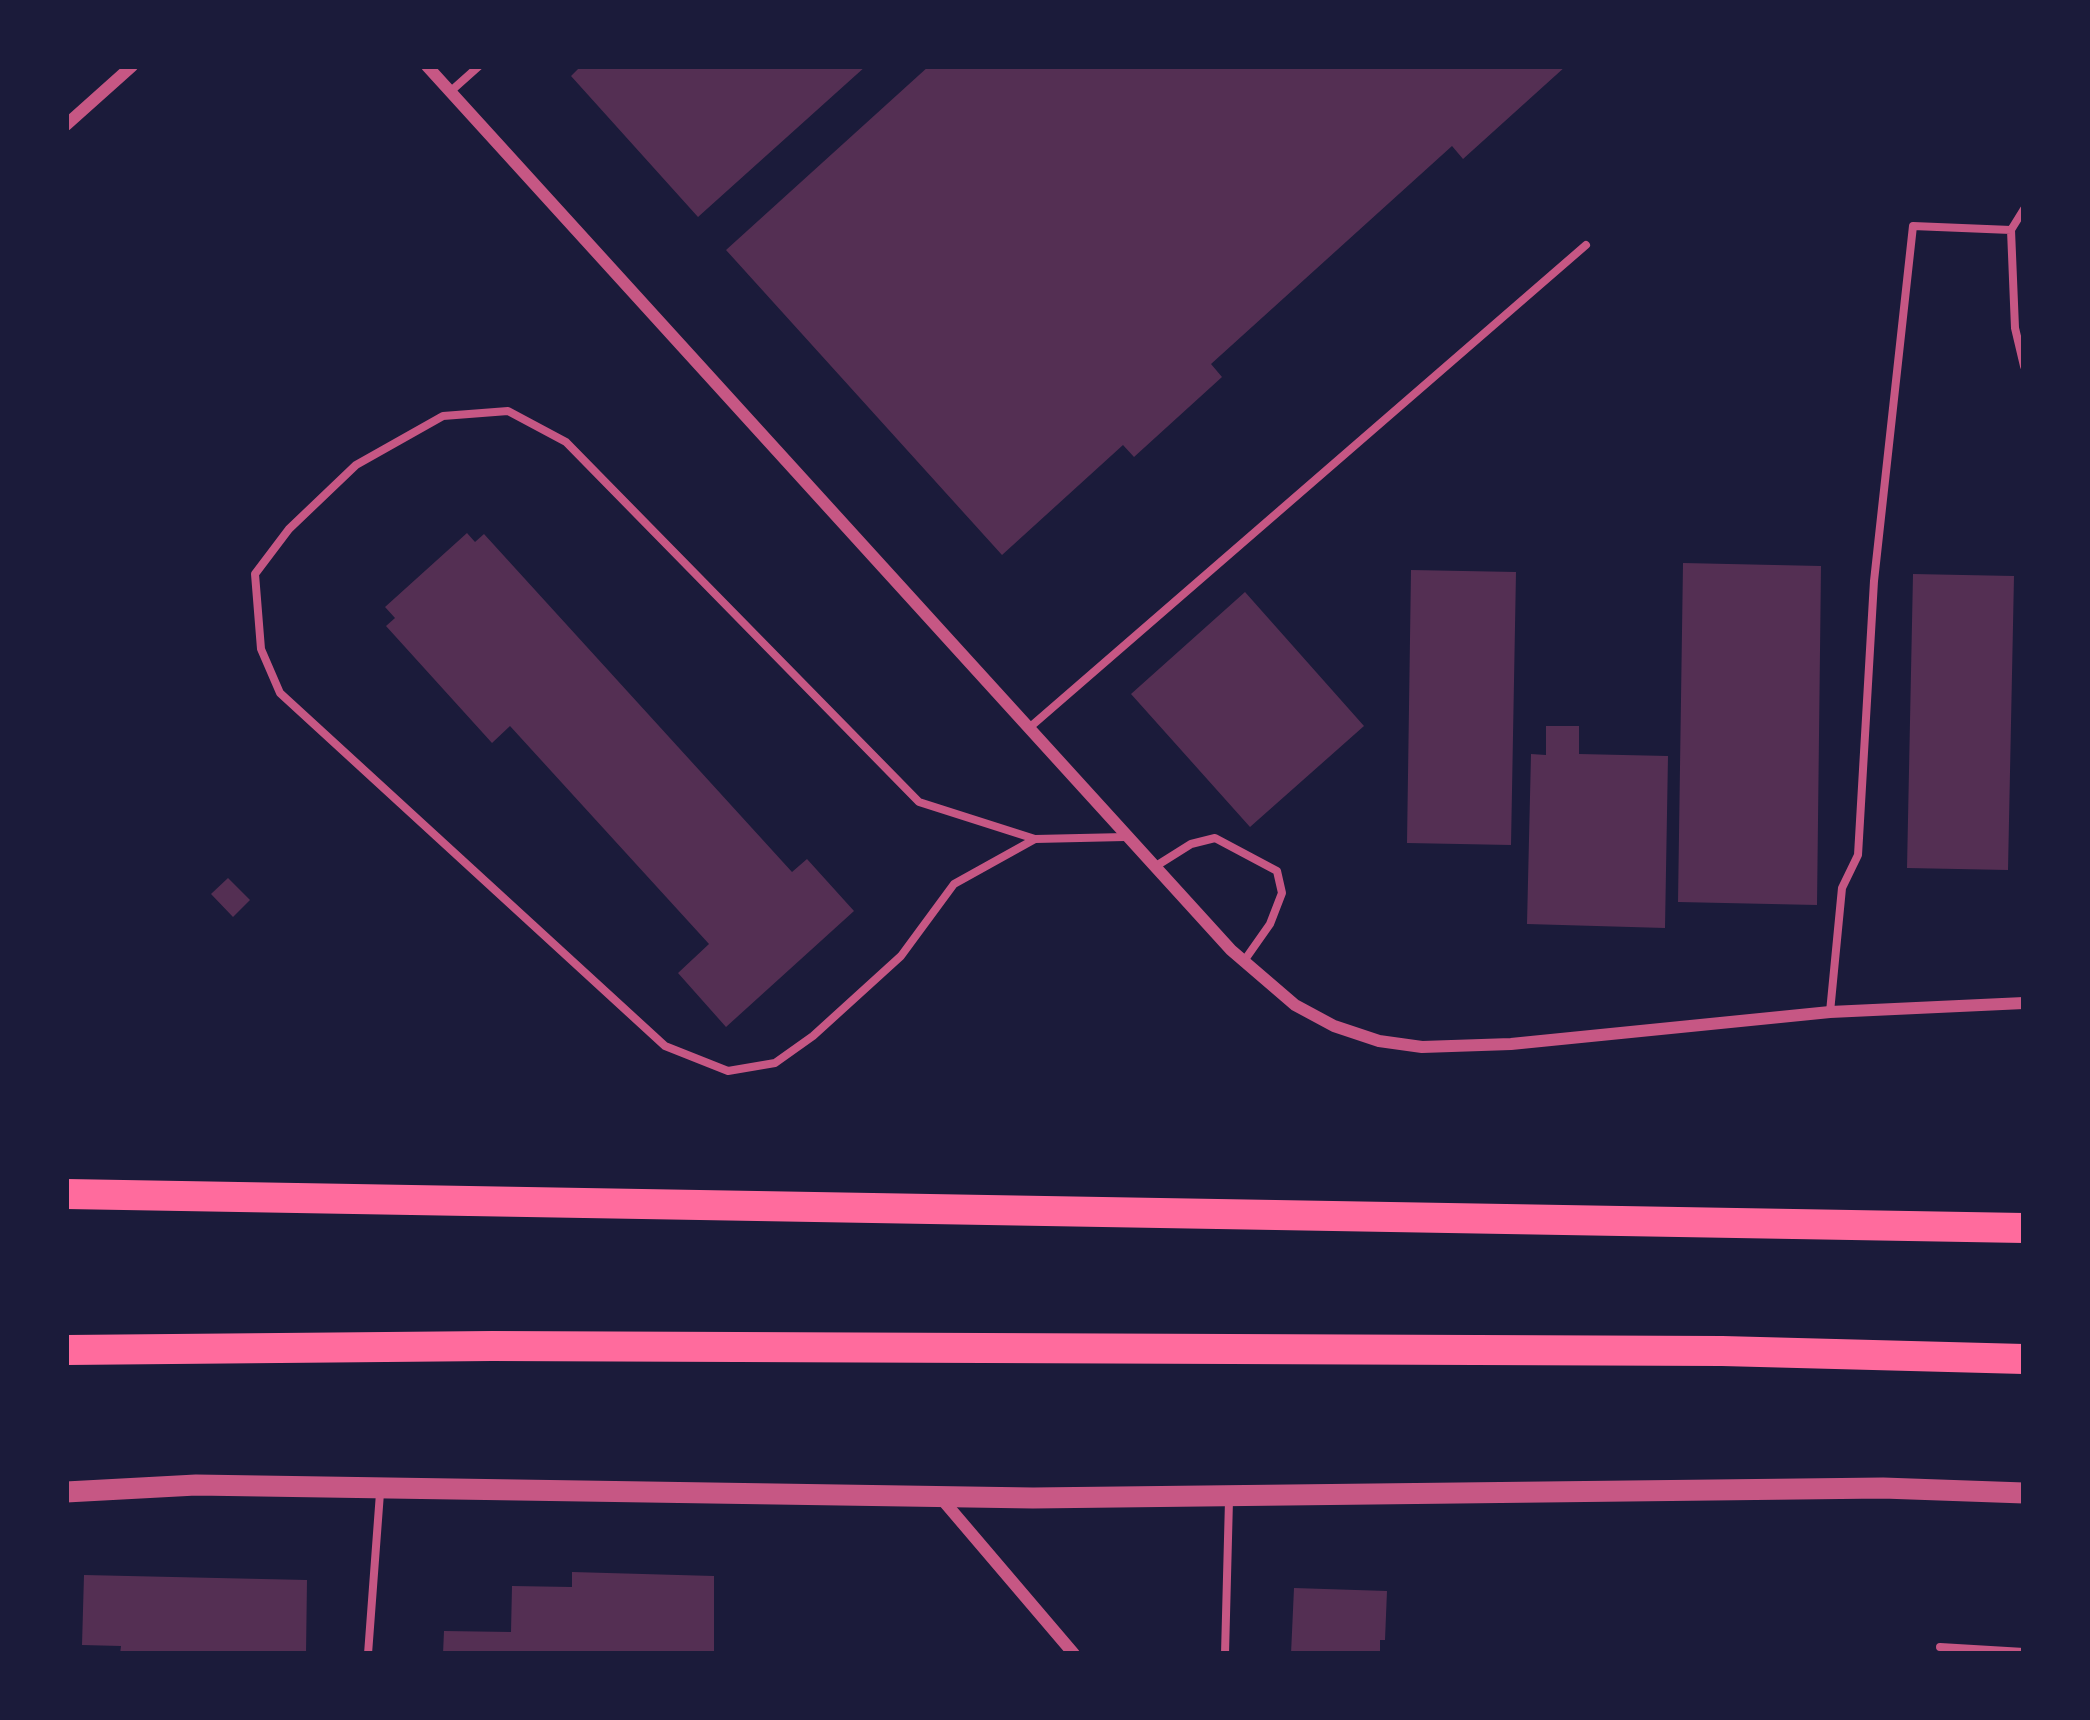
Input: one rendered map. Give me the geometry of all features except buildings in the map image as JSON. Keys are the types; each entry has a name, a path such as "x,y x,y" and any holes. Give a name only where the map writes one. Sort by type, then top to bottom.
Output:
{"highway":[{"path":"66,1194 2024,1228"},
{"path":"66,1350 492,1346 1675,1351 2024,1359"}],"street":[{"path":"66,125 132,66"},
{"path":"427,66 1154,867 1243,962 1295,1005 1334,1026 1379,1041 1422,1047 1511,1045 1830,1012 2024,1003"},
{"path":"66,1492 149,1486 380,1485 940,1497 1883,1487 2024,1493"},
{"path":"940,1497 1074,1654"}],"lane":[{"path":"451,91 479,66"},
{"path":"2024,209 2012,230 2015,328 2024,366"},
{"path":"1830,1012 1842,889 1858,855 1874,580 1913,226 2012,230"},
{"path":"1028,730 1586,245"},
{"path":"1035,838 954,884 901,956 813,1036 776,1063 728,1071 664,1046 280,693 261,649 255,574 289,530 356,465 443,416 508,411 566,442 919,802 1035,838 1127,836"},
{"path":"1154,867 1191,844 1215,838 1277,871 1282,893 1270,924 1243,962"},
{"path":"368,1654 380,1485"},
{"path":"1225,1654 1229,1496"},
{"path":"1940,1647 2024,1652"}]}
